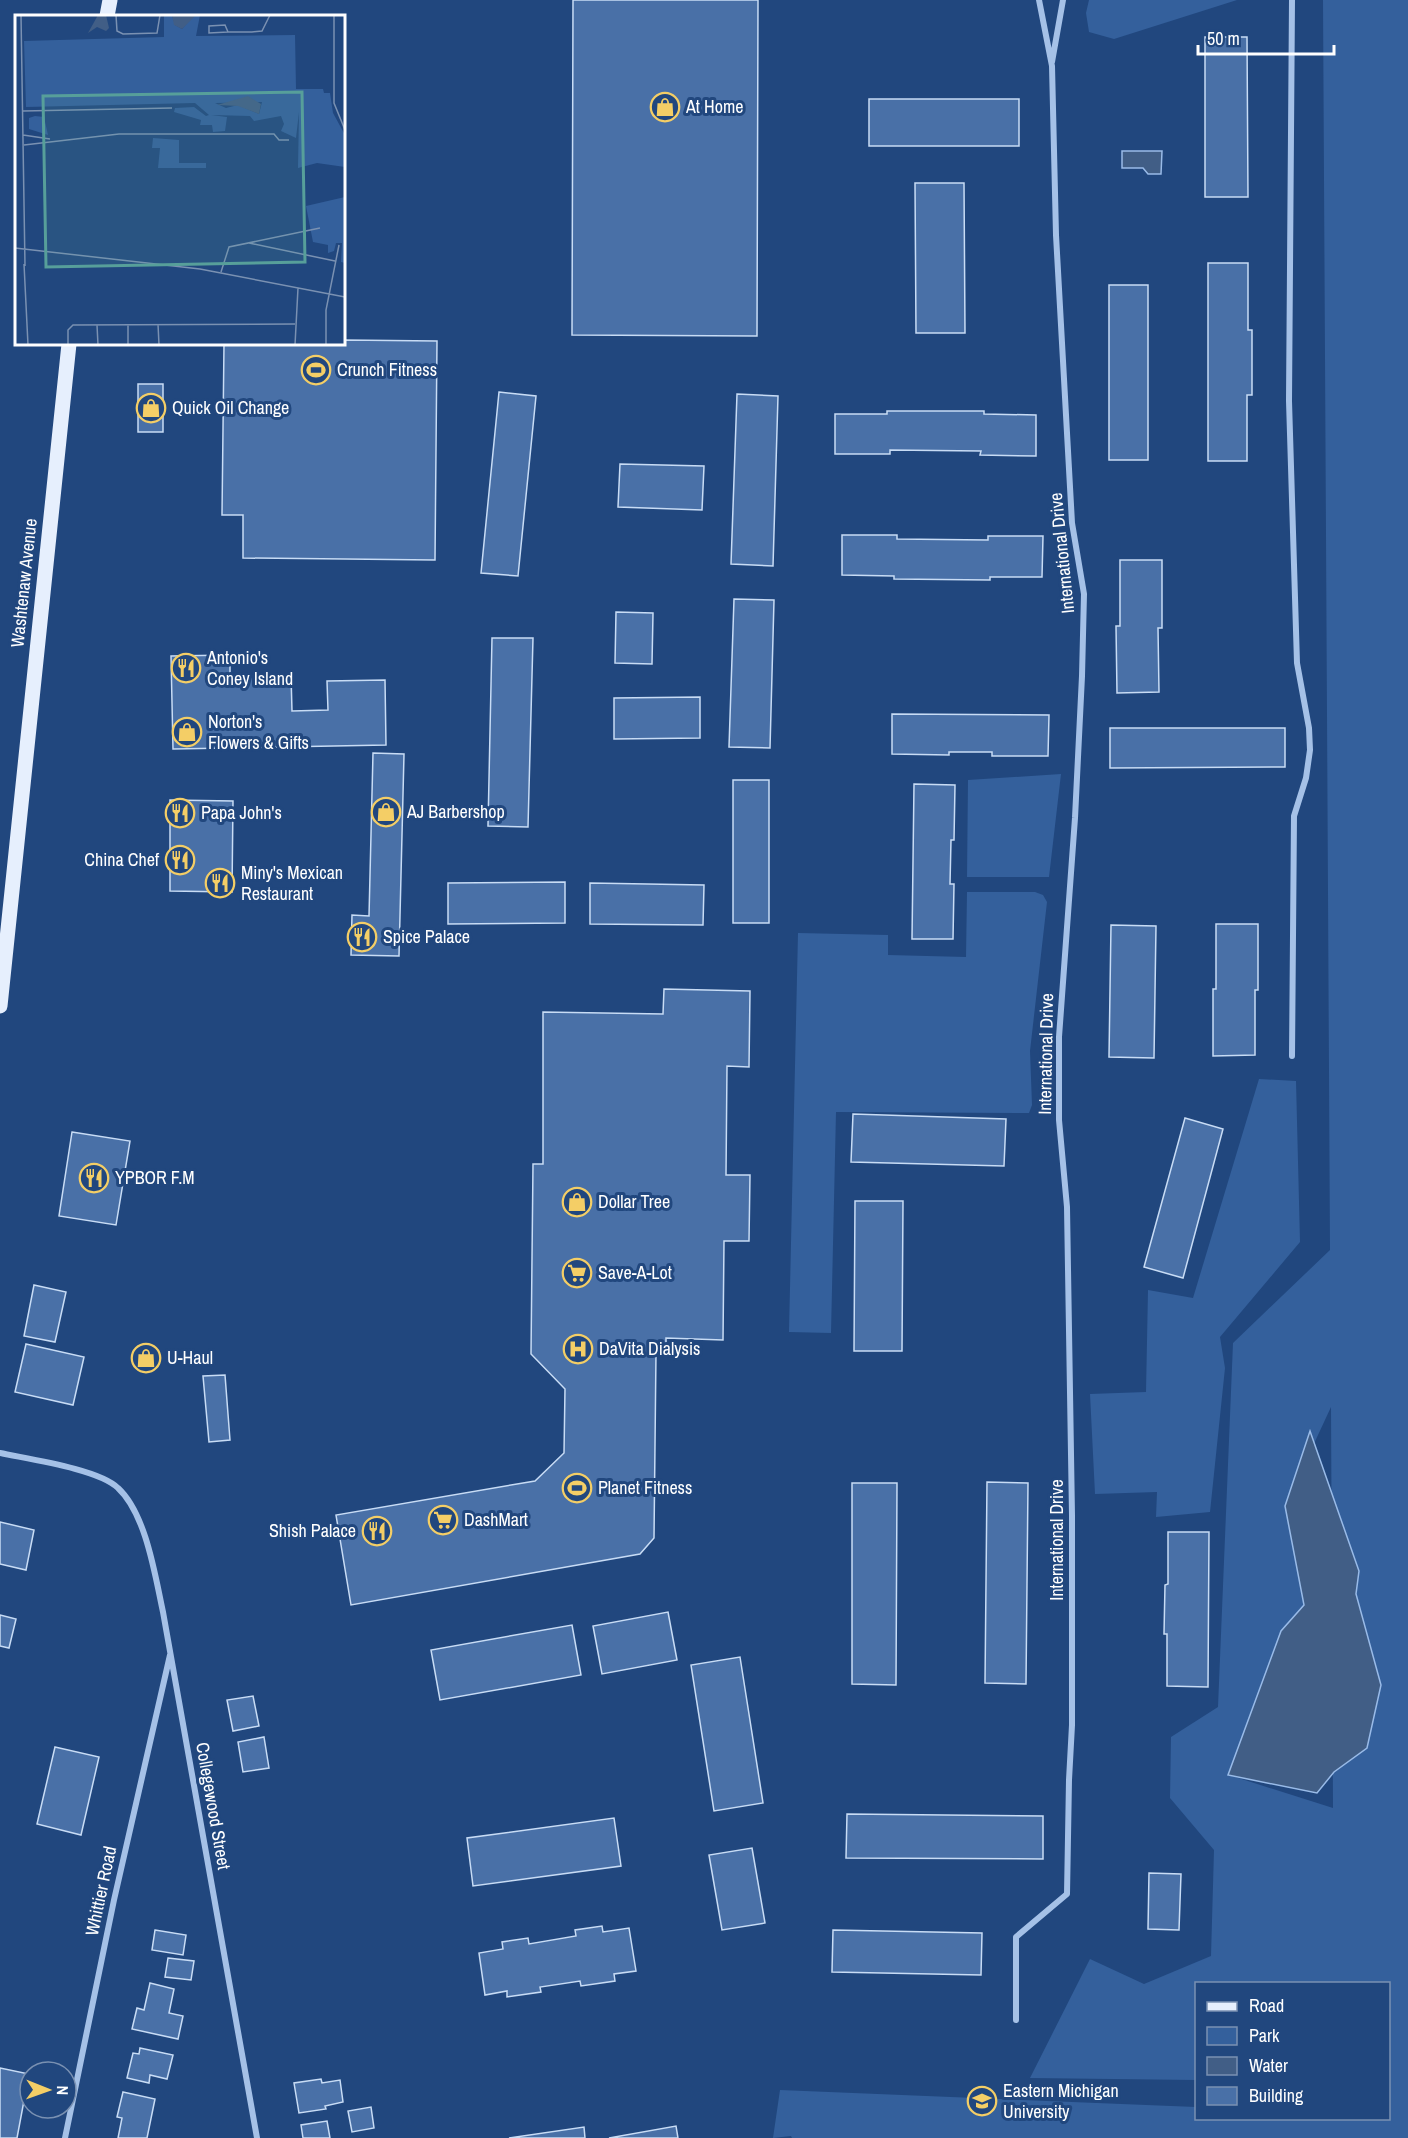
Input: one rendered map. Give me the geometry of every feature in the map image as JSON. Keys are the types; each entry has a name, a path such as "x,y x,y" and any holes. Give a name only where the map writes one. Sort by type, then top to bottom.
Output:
{"main road":[{"path":"107,15 110,0"},
{"name":"Washtenaw Avenue","path":"0,1006 69,345"}],"street":[{"name":"International Drive","path":"1016,2020 1016,1937 1067,1894 1072,1725 1072,1515 1066,1207 1059,1120 1059,1037 1075,818 1083,667 1084,594 1072,523 1056,235 1052,66 1039,0"},
{"name":"International Drive","path":"1052,66 1063,0"},
{"path":"1292,0 1289,401 1298,663 1309,728 1310,750 1306,778 1294,816 1292,1056"},
{"name":"Collegewood Street","path":"0,1453 94,1475 118,1487 135,1511 163,1612 257,2138"},
{"name":"Whittier Road","path":"65,2138 114,1900 170,1652"}],"green space":[{"path":"1089,0 1237,0 1114,39 1089,32 1086,13"},
{"path":"1323,0 1408,0 1408,2138 792,2138 791,2136 773,2138 780,2090 1195,2107 1195,2120 1390,2120 1390,1982 1195,1982 1195,2080 1030,2078 1090,1959 1144,1984 1211,1956 1214,1850 1170,1798 1171,1737 1218,1707 1233,1343 1330,1250","holes":["1331,1407 1333,1808 1229,1775 1304,1605 1285,1506"]},
{"path":"1061,774 1049,877 967,877 968,780"},
{"path":"967,892 1035,892 1043,895 1047,902 1030,1051 1032,1105 1029,1113 836,1112 831,1333 789,1332 798,933 888,935 888,955 966,957"},
{"path":"1259,1079 1296,1081 1300,1242 1220,1337 1225,1368 1210,1512 1156,1517 1157,1492 1095,1494 1090,1394 1146,1392 1148,1290 1193,1298"}],"water":[{"path":"1122,151 1162,151 1161,174 1148,174 1143,168 1122,168"},
{"path":"1310,1431 1359,1571 1356,1594 1381,1685 1367,1748 1334,1772 1317,1793 1228,1775 1281,1631 1304,1605 1285,1506"}],"building":[{"name":"At Home","path":"573,0 758,0 757,336 572,335"},
{"path":"1205,37 1247,37 1248,197 1205,197"},
{"path":"869,99 1019,99 1019,146 869,146"},
{"path":"915,183 964,183 965,333 916,333"},
{"path":"1208,263 1248,263 1248,330 1252,330 1252,395 1247,395 1247,461 1208,461"},
{"path":"1109,285 1148,285 1148,460 1109,460"},
{"path":"345,340 437,341 435,560 243,558 243,515 222,515 224,345 345,345"},
{"name":"Quick Oil Change","path":"138,384 163,384 163,432 138,432"},
{"path":"499,392 536,396 518,576 481,573"},
{"path":"737,394 778,396 773,566 731,564"},
{"path":"887,411 984,411 984,414 1036,415 1036,456 980,455 981,451 890,450 890,454 835,454 835,414 887,414"},
{"path":"620,464 704,466 702,510 618,507"},
{"path":"842,535 897,535 897,539 988,540 988,536 1043,536 1042,577 990,577 990,580 894,579 894,576 842,575"},
{"path":"1120,560 1162,560 1162,628 1158,628 1159,692 1117,693 1116,626 1120,626"},
{"path":"734,599 774,600 770,748 729,747"},
{"path":"616,612 653,613 652,664 615,663"},
{"path":"492,638 533,638 528,827 488,826"},
{"path":"230,655 230,676 291,675 292,711 328,710 327,681 385,680 386,745 173,749 171,656"},
{"path":"700,697 700,738 614,739 614,698"},
{"path":"892,714 1049,715 1048,756 992,756 992,752 949,752 949,755 892,754"},
{"path":"1110,728 1285,728 1285,767 1110,768"},
{"path":"373,753 404,754 399,956 351,955 352,915 369,916"},
{"path":"733,780 769,780 769,923 733,923"},
{"path":"914,784 955,785 950,884 954,884 953,939 912,939"},
{"path":"170,800 233,801 232,892 170,891"},
{"path":"565,882 565,923 448,924 448,883"},
{"path":"590,883 704,885 703,925 590,924"},
{"path":"1216,924 1258,924 1255,1055 1213,1056"},
{"path":"1111,925 1156,926 1154,1058 1109,1057"},
{"path":"664,989 750,991 749,1067 727,1066 726,1175 750,1175 749,1241 724,1241 723,1340 666,1338 666,1353 656,1353 654,1538 640,1554 351,1605 336,1515 535,1481 564,1453 565,1389 531,1354 533,1164 543,1164 543,1012 663,1014"},
{"path":"853,1114 1006,1119 1004,1166 851,1162"},
{"path":"1185,1118 1223,1129 1183,1278 1144,1267"},
{"name":"YPBOR F.M","path":"72,1132 130,1141 116,1225 59,1216"},
{"path":"855,1201 903,1201 902,1351 854,1351"},
{"path":"34,1285 66,1292 55,1342 24,1336"},
{"path":"26,1344 84,1357 73,1405 15,1392"},
{"path":"225,1375 230,1440 209,1442 203,1376"},
{"path":"987,1482 1028,1483 1026,1684 985,1683"},
{"path":"852,1483 897,1483 896,1685 852,1684"},
{"path":"0,1522 34,1530 26,1570 0,1564"},
{"path":"1168,1532 1209,1532 1208,1687 1167,1686 1167,1634 1164,1634 1165,1585 1168,1584"},
{"path":"668,1612 677,1660 602,1674 593,1626"},
{"path":"0,1615 16,1619 9,1648 0,1646"},
{"path":"572,1625 581,1675 440,1700 431,1650"},
{"path":"740,1657 763,1803 714,1811 691,1665"},
{"path":"253,1696 259,1726 233,1731 227,1700"},
{"path":"264,1737 269,1768 243,1772 238,1742"},
{"path":"55,1747 99,1757 81,1835 37,1824"},
{"path":"847,1814 1043,1816 1043,1859 846,1858"},
{"path":"614,1818 621,1866 473,1886 467,1838"},
{"path":"752,1848 765,1923 722,1930 709,1855"},
{"path":"1149,1873 1181,1874 1179,1930 1148,1929"},
{"path":"602,1926 603,1932 629,1928 636,1971 614,1974 615,1981 581,1986 580,1981 540,1987 541,1992 507,1997 507,1991 485,1995 479,1953 503,1949 502,1942 528,1938 529,1944 576,1936 575,1930"},
{"path":"155,1930 186,1935 183,1955 152,1950"},
{"path":"833,1930 982,1933 981,1975 832,1972"},
{"path":"168,1958 194,1961 191,1980 165,1977"},
{"path":"150,1983 174,1989 169,2013 183,2016 178,2039 132,2029 137,2008 144,2010"},
{"path":"140,2048 173,2055 167,2079 150,2075 149,2083 127,2078 133,2053 139,2054"},
{"path":"0,2068 18,2072 18,2120 20,2120 17,2138 0,2138"},
{"path":"321,2079 322,2083 340,2080 343,2102 325,2106 326,2109 299,2113 294,2083"},
{"path":"123,2092 155,2099 147,2138 118,2138 122,2118 117,2117"},
{"path":"371,2107 374,2128 352,2132 348,2111"},
{"path":"327,2121 330,2138 303,2138 301,2125"},
{"path":"676,2126 678,2138 609,2138"},
{"path":"584,2127 585,2138 509,2138"}],"place":[{"name":"At Home","path":"665,107"},
{"name":"Crunch Fitness","path":"316,370"},
{"name":"Quick Oil Change","path":"151,408"},
{"name":"Antonio's Coney Island","path":"186,668"},
{"name":"Norton's Flowers & Gifts","path":"187,732"},
{"name":"AJ Barbershop","path":"386,812"},
{"name":"Papa John's","path":"180,813"},
{"name":"China Chef","path":"180,860"},
{"name":"Miny's Mexican Restaurant","path":"220,883"},
{"name":"Spice Palace","path":"362,937"},
{"name":"YPBOR F.M","path":"94,1178"},
{"name":"Dollar Tree","path":"577,1202"},
{"name":"Save-A-Lot","path":"577,1273"},
{"name":"DaVita Dialysis","path":"578,1349"},
{"name":"U-Haul","path":"146,1358"},
{"name":"Planet Fitness","path":"577,1488"},
{"name":"DashMart","path":"443,1520"},
{"name":"Shish Palace","path":"377,1531"},
{"name":"Eastern Michigan University","path":"982,2101"}]}
